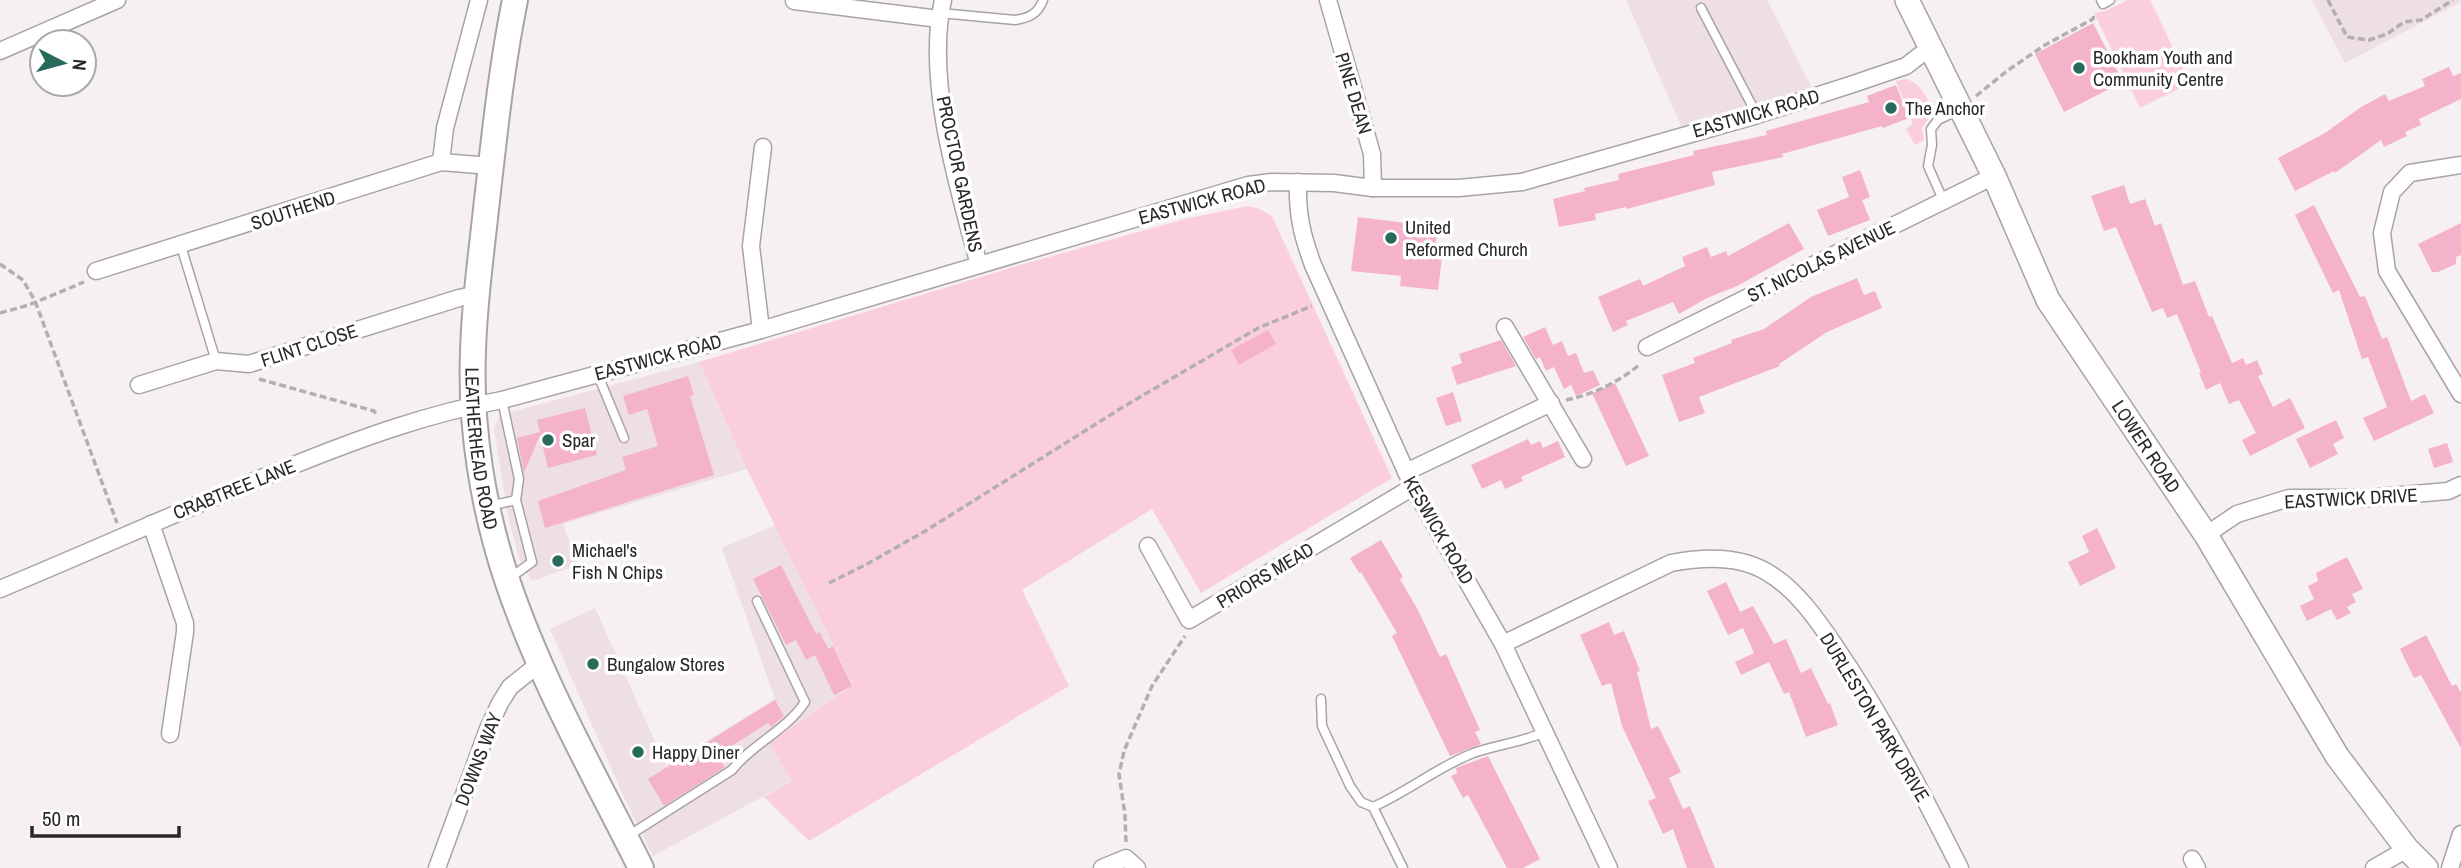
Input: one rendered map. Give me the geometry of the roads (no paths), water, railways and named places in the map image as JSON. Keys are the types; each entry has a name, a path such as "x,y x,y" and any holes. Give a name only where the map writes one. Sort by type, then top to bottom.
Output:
{"main road":[{"name":"LEATHERHEAD ROAD","path":"515,0 506,42 491,166 473,351 478,448 487,507 507,580 540,663 641,868"}],"street":[{"path":"0,51 117,0"},
{"path":"441,162 445,128 479,0"},
{"name":"PINE DEAN","path":"1328,0 1372,154 1373,188"},
{"name":"LOWER ROAD","path":"1907,0 1994,176 2048,300 2206,536 2337,756 2407,849 2426,868"},
{"path":"794,1 941,10"},
{"name":"PROCTOR GARDENS","path":"941,10 940,71 944,117 979,265"},
{"name":"EASTWICK ROAD","path":"474,404 502,400 761,330 1248,185 1298,182 1373,188 1459,188 1522,181 1757,115 1906,66 1932,46"},
{"path":"761,330 751,246 763,147"},
{"name":"SOUTHEND","path":"96,271 441,162 491,166"},
{"path":"2461,164 2410,173 2392,192 2382,233 2387,271 2461,394"},
{"name":"ST. NICOLAS AVENUE","path":"1647,347 1994,176"},
{"name":"KESWICK ROAD","path":"1298,182 1300,230 1328,299 1410,480 1503,644 1609,868"},
{"name":"FLINT CLOSE","path":"139,385 216,361 249,364 478,294"},
{"path":"1505,327 1583,459"},
{"name":"PRIORS MEAD","path":"1148,546 1189,620 1410,480 1551,402"},
{"name":"CRABTREE LANE","path":"0,589 228,491 385,430 474,404"},
{"name":"EASTWICK DRIVE","path":"2206,536 2237,513 2289,498 2367,498 2448,491 2461,485"},
{"path":"151,524 185,623 170,734"},
{"name":"DURLESTON PARK DRIVE","path":"1503,644 1671,563 1693,558 1718,559 1745,563 1766,571 1789,589 1817,620 1851,670 1905,760 1960,868"},
{"name":"DOWNS WAY","path":"437,868 500,703 510,687 540,663"},
{"path":"2450,868 2461,834"},
{"path":"2374,868 2407,849"},
{"path":"1102,868 1132,863"}],"lane":[{"path":"941,10 1015,20 1037,12 1043,0"},
{"path":"2101,0 2103,4 2110,0"},
{"path":"1701,8 1757,115"},
{"path":"1944,202 1928,166 1932,145 1931,129 1938,120 1962,109"},
{"path":"181,246 216,361"},
{"path":"597,373 624,438"},
{"path":"502,400 519,479 516,500 532,562 507,580"},
{"path":"487,507 516,500"},
{"path":"625,837 732,770 744,754 794,718 805,702 757,601"},
{"path":"1321,699 1322,726 1350,786 1361,802 1373,807 1403,868"},
{"path":"1373,807 1469,755 1524,741 1545,732"}],"place":[{"name":"Bookham Youth and Community Centre","path":"2079,68"},
{"name":"The Anchor","path":"1891,108"},
{"name":"United Reformed Church","path":"1391,238"},
{"name":"Spar","path":"548,440"},
{"name":"Michael's Fish N Chips","path":"558,561"},
{"name":"Bungalow Stores","path":"593,664"},
{"name":"Happy Diner","path":"638,752"}]}
